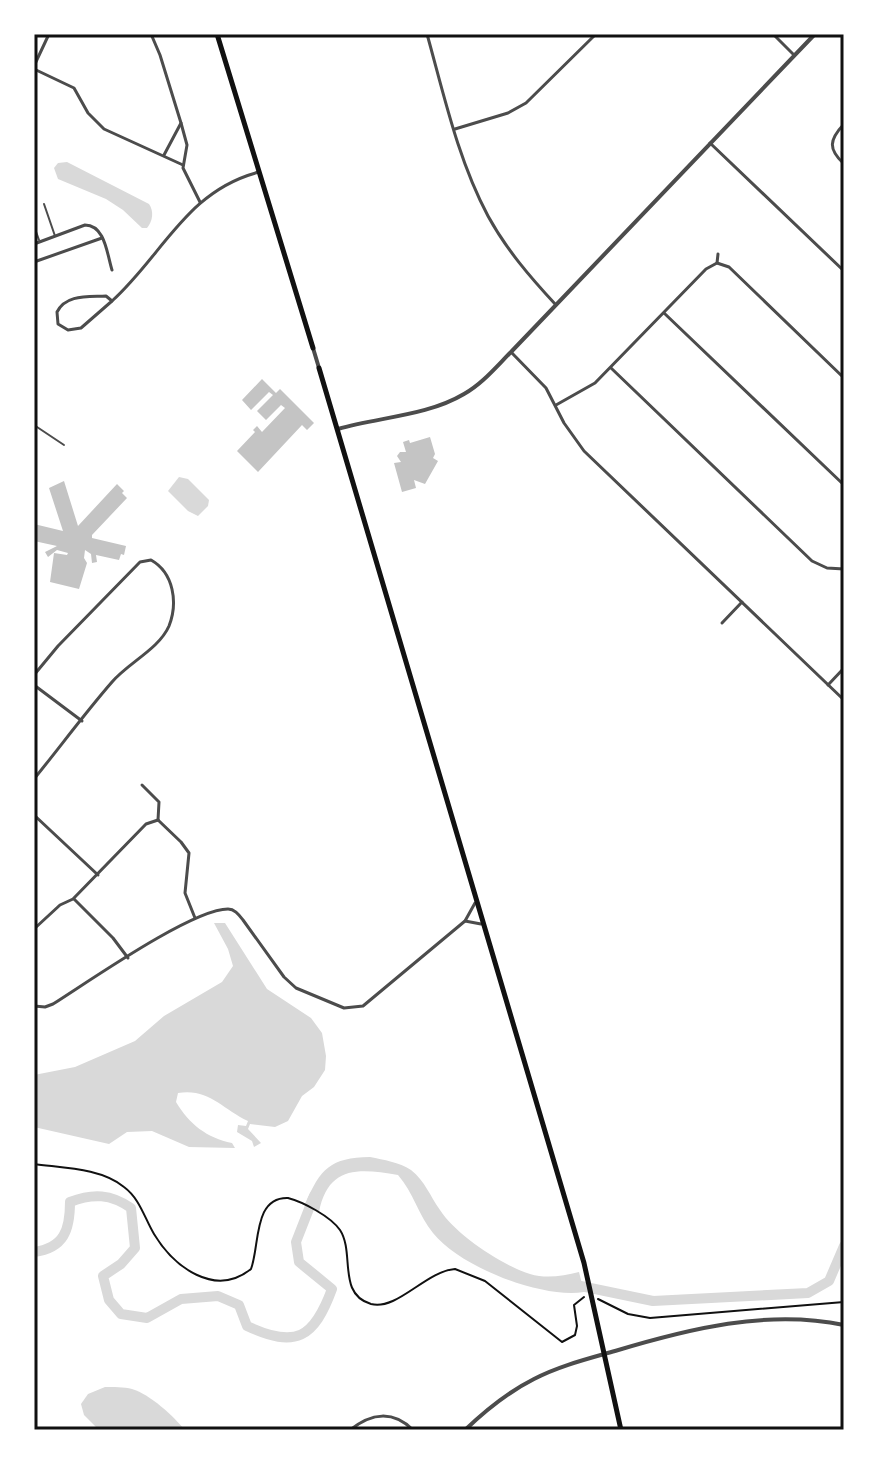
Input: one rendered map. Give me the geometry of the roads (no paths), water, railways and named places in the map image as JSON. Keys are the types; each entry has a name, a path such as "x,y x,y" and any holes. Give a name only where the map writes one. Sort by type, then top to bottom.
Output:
{"main road":[{"path":"217,34 313,348"},
{"path":"319,368 584,1263 621,1430"}],"street":[{"path":"49,34 34,68 74,88 88,113 104,129 183,165"},
{"path":"151,34 187,145 183,165 200,202"},
{"path":"427,34 465,163 486,213 509,250 556,305"},
{"path":"455,129 508,113 526,103 596,34"},
{"path":"773,34 794,55"},
{"path":"338,429 430,407 454,399 474,387 815,34"},
{"path":"164,155 181,123"},
{"path":"844,124 831,145 836,157 844,164"},
{"path":"710,143 844,271"},
{"path":"825,144 831,145"},
{"path":"112,301 106,296 71,299 59,308 58,324 68,330 78,330 112,301 134,280 173,229 200,202 259,172"},
{"path":"34,244 89,224 97,228 112,270"},
{"path":"34,262 102,238"},
{"path":"717,263 718,254"},
{"path":"556,405 586,390 611,368 706,269 717,263 729,267 844,378"},
{"path":"664,313 844,485"},
{"path":"313,348 319,368"},
{"path":"511,352 546,388 564,423 584,451 844,700"},
{"path":"611,368 812,561 827,568 844,569"},
{"path":"34,675 140,562 155,562 163,570 171,585 175,605 169,625 162,636 112,681 34,779"},
{"path":"722,623 742,602"},
{"path":"828,685 844,668"},
{"path":"34,685 82,721"},
{"path":"142,785 159,802 158,820 189,853 185,893 195,918"},
{"path":"34,815 98,875"},
{"path":"34,929 60,905 73,899 146,824 158,820"},
{"path":"73,899 113,938 128,958"},
{"path":"34,1006 53,1004 195,918 228,909 235,911 292,985 348,1009 363,1006 465,921 475,903"},
{"path":"465,921 482,924"},
{"path":"465,1430 492,1405 532,1380 606,1353 676,1333 719,1325 796,1319 844,1325"},
{"path":"350,1430 360,1422 380,1415 398,1419 413,1430"}],"lane":[{"path":"44,204 55,236"},
{"path":"34,226 40,242"},
{"path":"34,425 64,445"}],"waterway":[{"path":"34,1252 59,1242 67,1229 70,1202 94,1196 116,1200 131,1208 135,1248 121,1264 103,1276 109,1300 121,1314 147,1318 181,1299 218,1296 239,1305 247,1326 278,1337 291,1337 301,1334 318,1319 332,1289 299,1262 296,1242 314,1196"},
{"path":"571,1284 653,1301 808,1293 829,1281 844,1246"}]}
